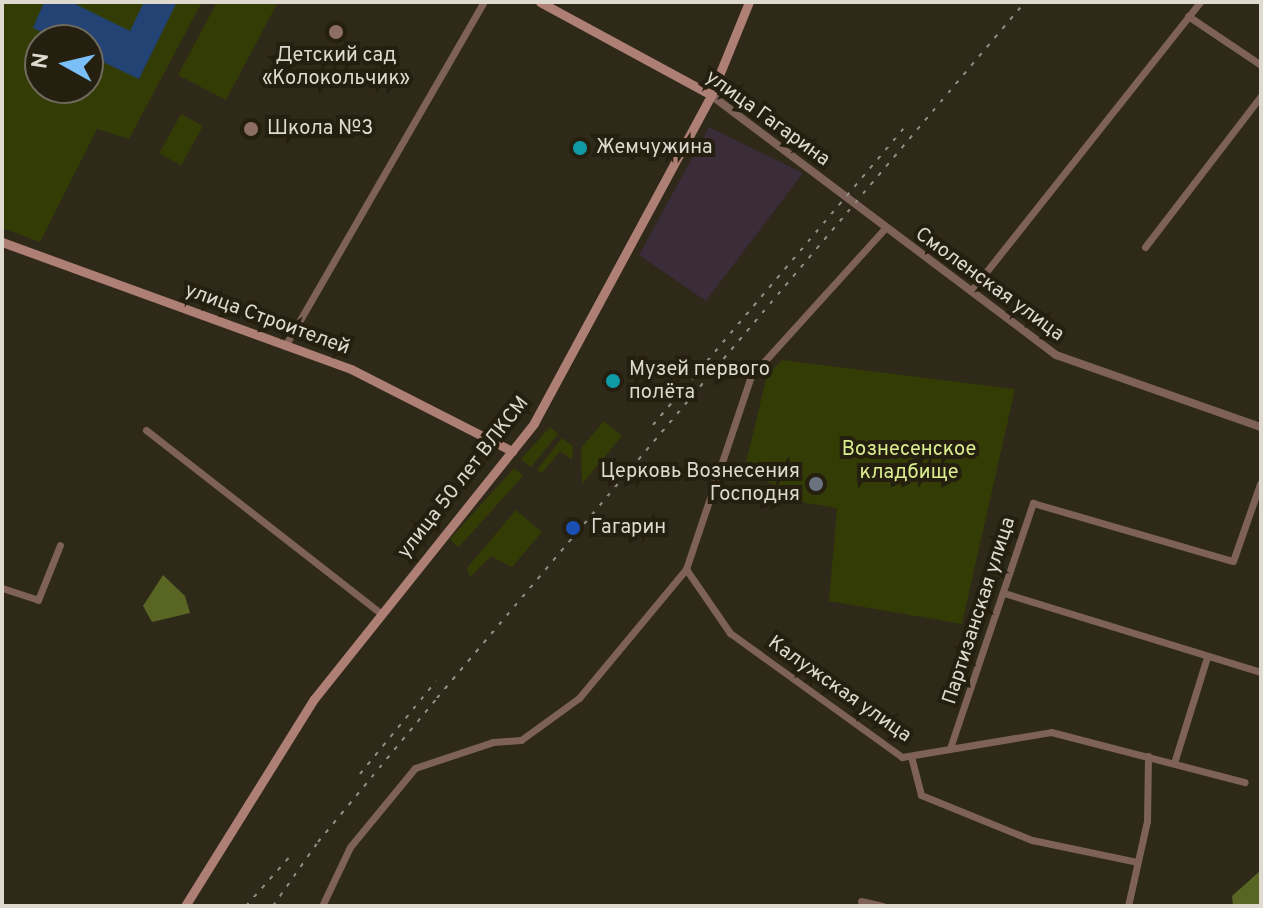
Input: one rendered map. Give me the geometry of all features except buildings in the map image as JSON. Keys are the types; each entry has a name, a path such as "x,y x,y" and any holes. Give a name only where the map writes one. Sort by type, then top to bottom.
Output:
{"main road":[{"name":"улица Гагарина","path":"540,2 711,95"},
{"name":"улица 50 лет ВЛКСМ","path":"185,906 314,699 534,423 711,95 749,2"},
{"name":"улица Строителей","path":"2,242 351,369 512,451"}],"street":[{"path":"285,346 484,2"},
{"path":"971,291 1200,2"},
{"path":"1188,16 1261,65"},
{"name":"улица Гагарина","path":"711,95 845,197"},
{"path":"1145,247 1261,96"},
{"name":"Смоленская улица","path":"845,197 1056,355 1261,427"},
{"path":"322,906 350,847 415,768 493,742 521,740 579,698 686,569 751,376 885,228"},
{"path":"146,430 380,613"},
{"name":"Партизанская улица","path":"951,745 1033,503 1233,561 1260,484"},
{"path":"2,588 38,600 60,545"},
{"name":"Калужская улица","path":"686,569 730,633 902,757 951,745 1051,732 1245,782"},
{"path":"1004,593 1261,672"},
{"path":"1174,763 1207,657"},
{"path":"911,756 921,795 1032,840 1137,862"},
{"path":"1128,906 1147,821 1148,756"},
{"path":"861,901 882,906"}],"shaded area":[{"path":"709,127 803,173 706,301 639,255"}],"green space":[{"path":"2,2 202,2 129,139 97,129 40,242 2,228"},
{"path":"217,2 278,2 226,100 178,75"},
{"path":"181,114 203,126 181,165 159,153"},
{"name":"Вознесенское кладбище","path":"782,360 1015,389 962,624 829,601 837,508 801,502 745,467 767,375"},
{"path":"604,421 622,436 582,484 581,448"},
{"path":"550,427 558,434 531,467 521,459"},
{"path":"562,438 573,446 572,460 560,451 542,473 537,470"},
{"path":"514,468 523,476 459,547 450,539"},
{"path":"516,510 542,532 512,567 491,556 470,577 467,568"},
{"path":"163,575 185,596 190,613 152,622 143,606"},
{"path":"1261,870 1261,906 1233,906 1232,896"}],"water":[{"path":"44,2 71,2 130,31 144,2 177,2 139,79 104,63 104,24 35,24"}],"railway":[{"path":"273,906 318,842 437,698 1025,2"},
{"path":"653,425 906,126"},
{"path":"360,774 436,681"},
{"path":"246,906 292,854"}],"place":[{"name":"Детский сад «Колокольчик»","path":"336,32"},
{"name":"Школа №3","path":"251,129"},
{"name":"Жемчужина","path":"580,148"},
{"name":"Музей первого полёта","path":"613,381"},
{"name":"Церковь Вознесения Господня","path":"816,484"},
{"name":"Гагарин","path":"573,528"}]}
